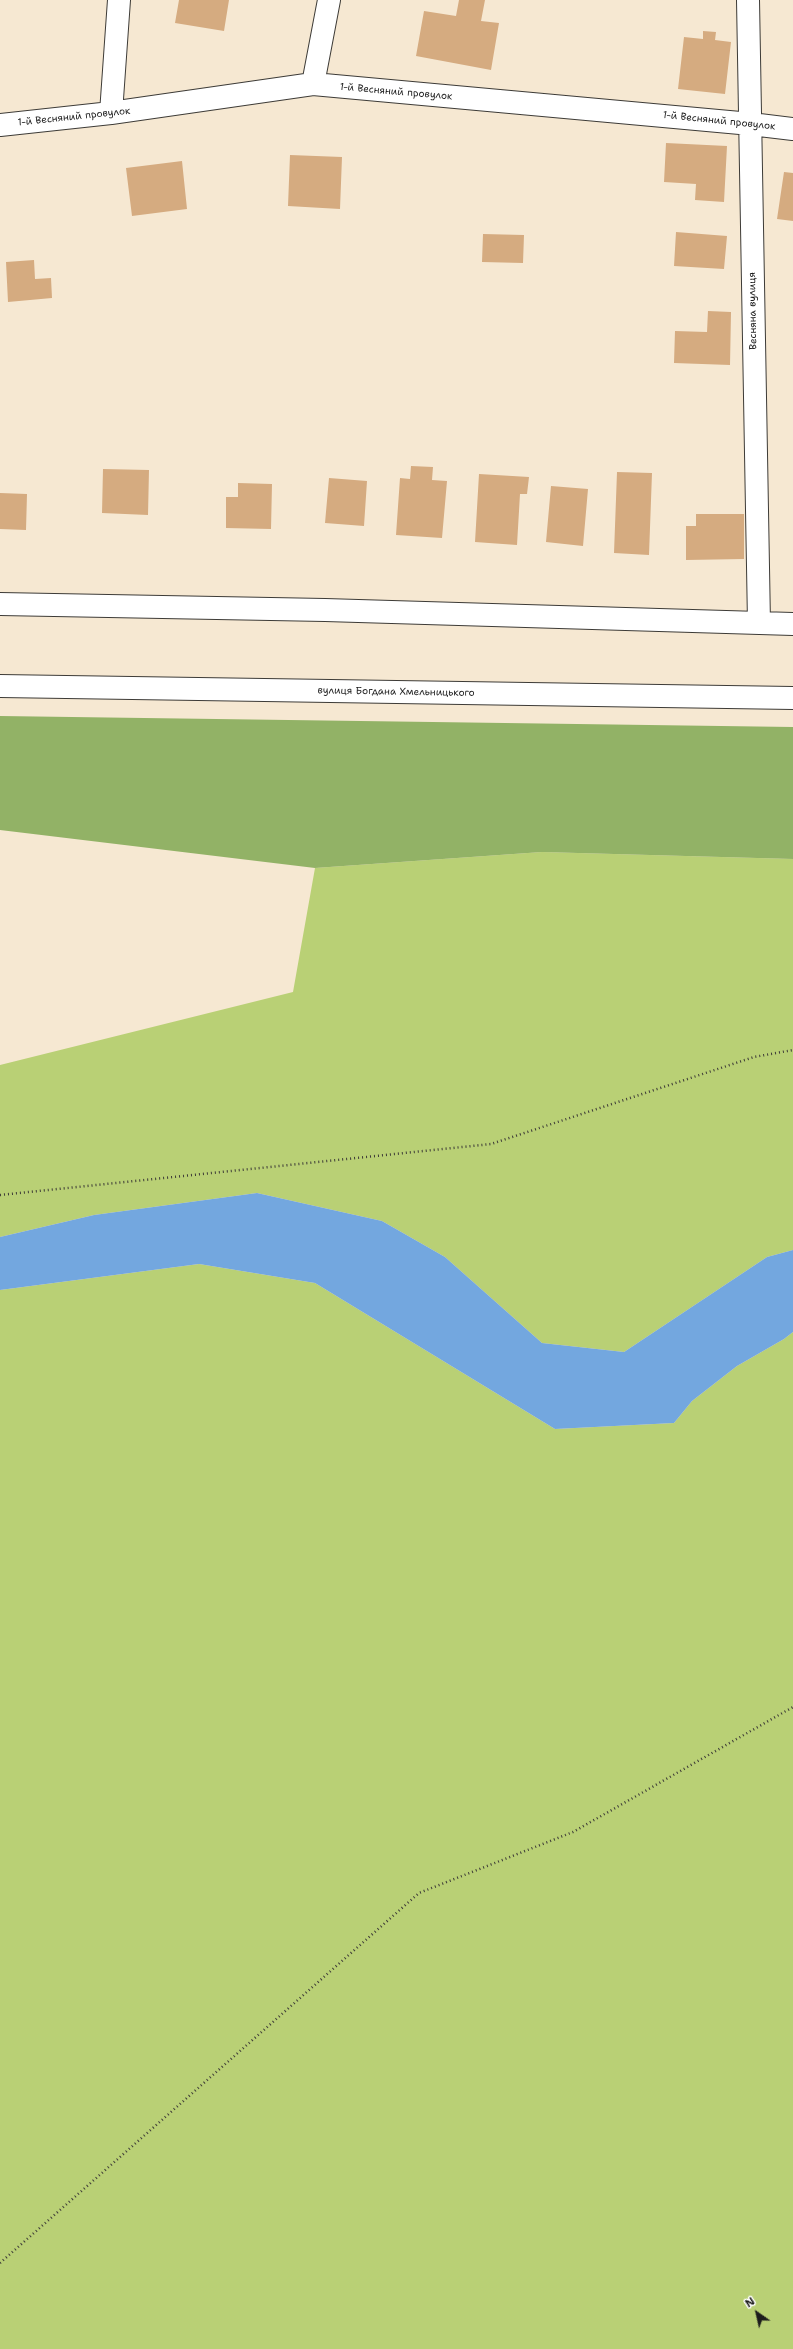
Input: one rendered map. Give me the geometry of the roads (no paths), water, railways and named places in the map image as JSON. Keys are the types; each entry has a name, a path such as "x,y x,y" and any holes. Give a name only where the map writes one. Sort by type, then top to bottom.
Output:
{"street":[{"path":"111,113 119,0"},
{"path":"314,84 330,0"},
{"name":"Весняна вулиця","path":"748,0 759,623"},
{"name":"1-й Весняний провулок","path":"0,125 111,113 314,84 793,129"},
{"path":"0,604 317,610 793,624"},
{"name":"вулиця Богдана Хмельницького","path":"0,686 793,698"}],"water":[{"path":"257,1193 382,1221 445,1257 542,1343 624,1352 767,1257 793,1250 793,1332 784,1339 737,1366 692,1401 674,1423 555,1429 315,1283 199,1264 0,1290 0,1237 94,1215"}]}
